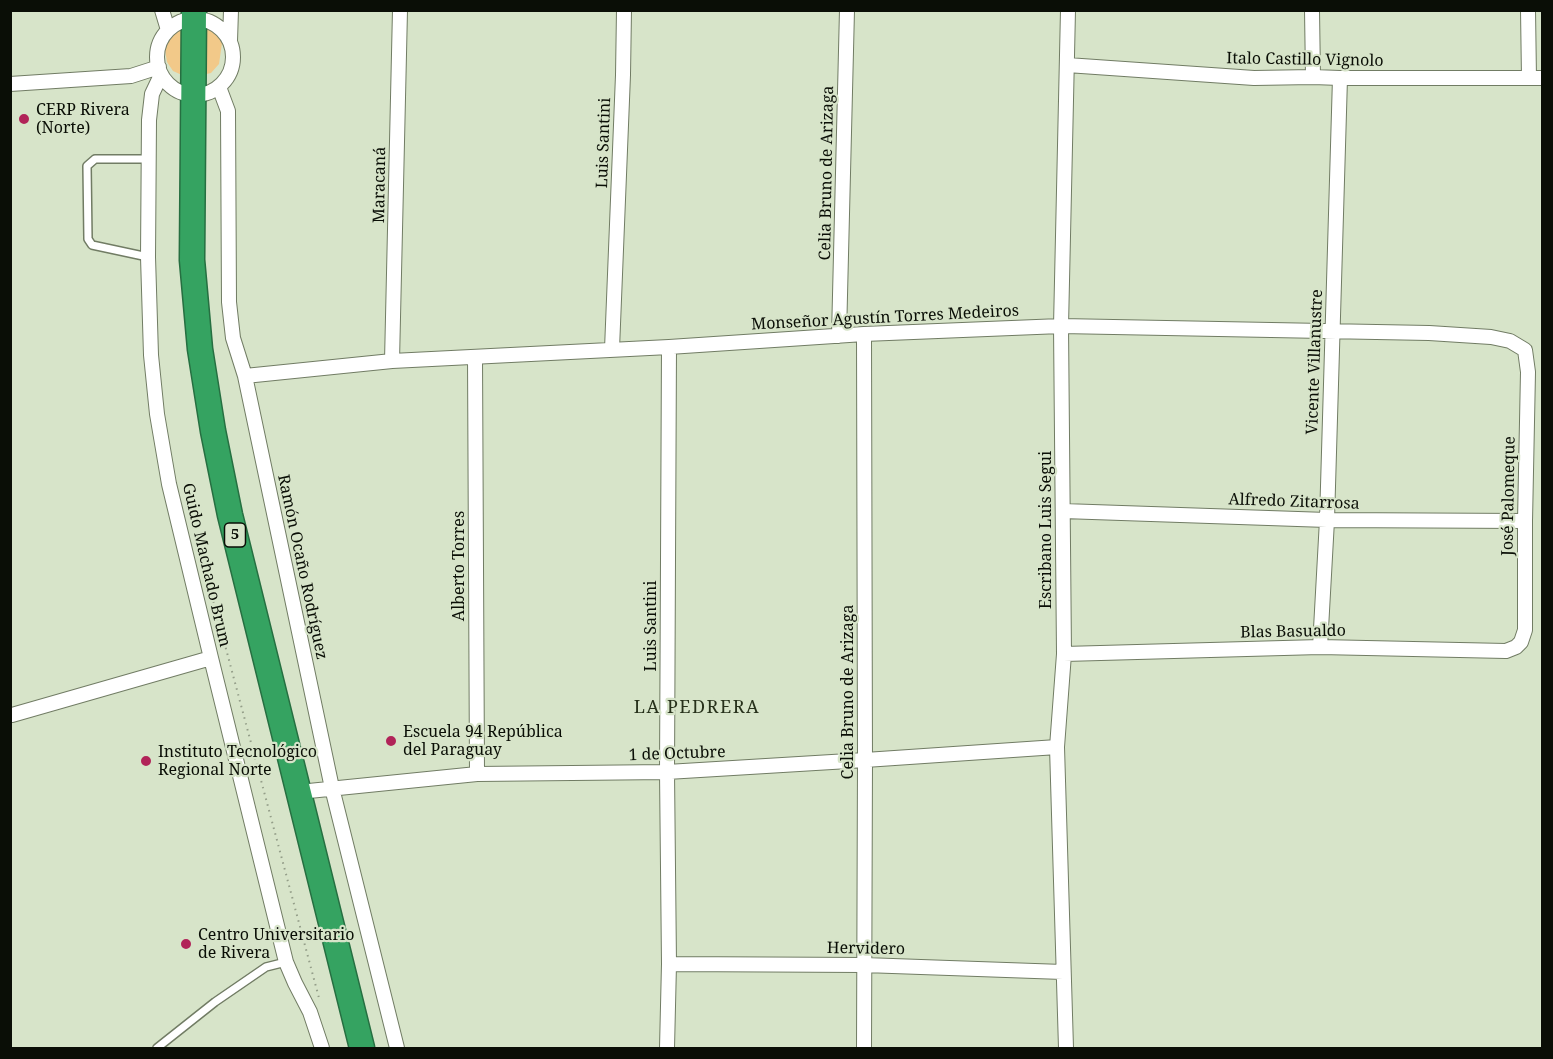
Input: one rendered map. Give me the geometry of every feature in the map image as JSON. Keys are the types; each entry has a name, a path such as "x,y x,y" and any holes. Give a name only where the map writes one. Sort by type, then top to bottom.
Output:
{"highway":[{"name":"5","path":"194,14 192,260 200,349 213,431 230,514 362,1048"}],"street":[{"path":"162,10 168,30 194,14 219,27 230,41"},
{"path":"10,84 131,76 160,71 171,87 181,93 205,94 219,87 228,76 233,58 230,41 231,10"},
{"name":"Maracaná","path":"392,361 400,10"},
{"name":"Luis Santini","path":"612,349 624,10"},
{"name":"Celia Bruno de Arizaga","path":"839,336 847,10"},
{"name":"Escribano Luis Segui","path":"1066,1048 1056,747 1064,654 1061,326 1068,10"},
{"path":"1312,10 1313,77"},
{"path":"1528,10 1536,78"},
{"name":"Guido Machado Brum","path":"168,30 160,40 156,58 160,71 152,94 149,120 148,257 151,355 157,414 170,484 286,962 310,1012 322,1048"},
{"name":"Italo Castillo Vignolo","path":"1067,65 1254,78 1536,78"},
{"name":"Vicente Villanustre","path":"1320,647 1327,520 1340,78"},
{"name":"Ramón Ocaño Rodríguez","path":"219,87 228,111 230,302 233,338 245,376 332,788 397,1048"},
{"name":"Monseñor Agustín Torres Medeiros","path":"245,376 392,361 669,347 864,334 1061,326 1429,333 1491,337 1510,341 1525,350"},
{"name":"Celia Bruno de Arizaga","path":"864,334 864,1048"},
{"name":"Luis Santini","path":"667,1048 669,347"},
{"name":"José Palomeque","path":"1521,642 1525,630 1528,372 1525,350"},
{"name":"Alberto Torres","path":"475,357 477,774"},
{"name":"Alfredo Zitarrosa","path":"1063,511 1327,520 1525,521"},
{"name":"Blas Basualdo","path":"1064,654 1320,647 1506,651 1521,642"},
{"path":"12,715 211,658"},
{"name":"1 de Octubre","path":"299,792 477,774 667,772 1056,747"},
{"name":"Hervidero","path":"669,964 864,965 1063,972"}],"lane":[{"path":"148,159 95,159 87,166 88,239 92,245 148,257"},
{"path":"157,1048 215,1002 266,967 286,962"}],"shaded area":[{"path":"203,25 211,26 219,34 222,43 219,64 211,73 202,75"},
{"path":"183,27 184,76 173,71 167,62 165,50 167,39 173,31"}],"place":[{"name":"CERP Rivera (Norte)","path":"24,119"},
{"name":"Escuela 94 República del Paraguay","path":"391,741"},
{"name":"Instituto Tecnológico Regional Norte","path":"146,761"},
{"name":"Centro Universitario de Rivera","path":"186,944"}],"district":[{"name":"LA PEDRERA","path":"697,708"}]}
